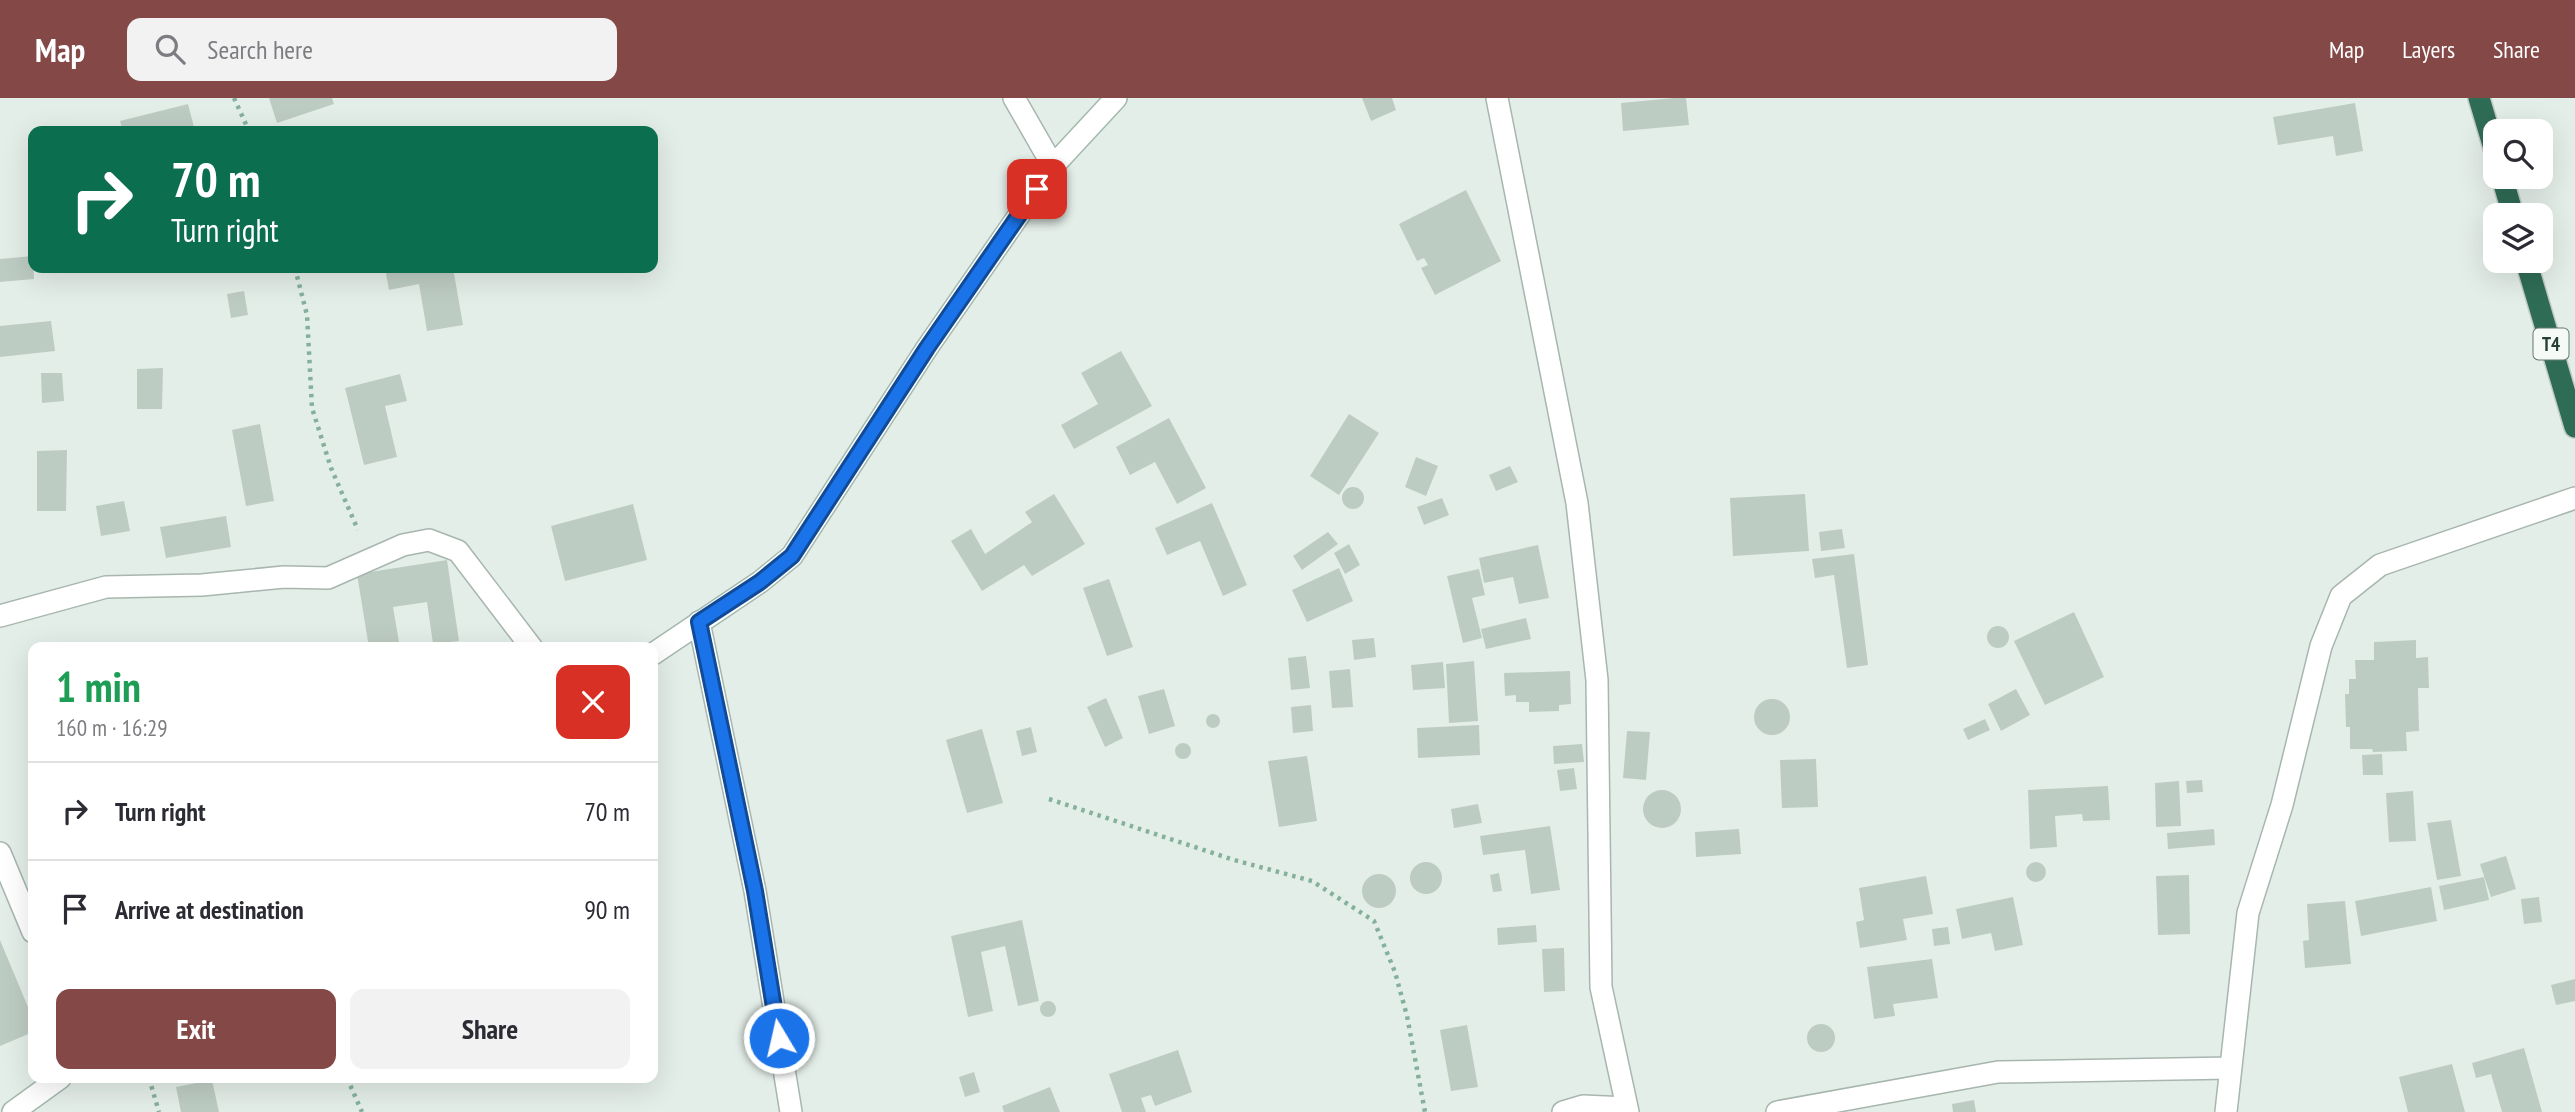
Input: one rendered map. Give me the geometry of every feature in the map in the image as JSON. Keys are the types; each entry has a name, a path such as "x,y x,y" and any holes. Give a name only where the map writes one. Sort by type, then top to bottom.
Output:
{"highway":[{"path":"2479,98 2485,119"},
{"name":"T4","path":"2530,273 2575,427"}],"street":[{"path":"1013,98 1053,166"},
{"path":"658,651 760,582 792,556 927,348 1053,166 1116,98"},
{"path":"1497,98 1577,503 1597,680 1601,819 1601,987 1627,1110 1583,1106 1563,1112"},
{"path":"2226,1112 2248,913 2282,805 2321,646 2341,596 2380,565 2575,498"},
{"path":"0,616 106,587 202,585 284,577 328,578 403,545 429,540 458,551 527,642"},
{"path":"699,622 755,891 791,1112"},
{"path":"0,853 28,920"},
{"path":"1777,1112 1998,1072 2231,1068"},
{"path":"13,1112 53,1083"}],"path":[{"path":"234,98 246,126"},
{"path":"296,273 307,315 312,408 331,468 371,560"},
{"path":"1049,799 1234,860 1312,881 1374,921 1395,972 1407,1016 1425,1112"},
{"path":"150,1083 159,1112"},
{"path":"348,1083 362,1112"}],"building":[{"path":"269,98 332,98 334,104 277,123"},
{"path":"1362,98 1392,98 1396,110 1371,121"},
{"path":"1686,98 1689,125 1623,131 1621,103"},
{"path":"2355,103 2363,151 2336,156 2333,136 2278,145 2273,117"},
{"path":"188,104 194,126 122,126 120,121"},
{"path":"1466,190 1501,261 1435,295 1421,268 1428,265 1424,258 1417,261 1399,224"},
{"path":"28,256 28,273 34,273 34,279 0,282 0,259"},
{"path":"386,273 454,273 463,325 427,331 419,284 389,290"},
{"path":"244,291 248,315 231,318 227,294"},
{"path":"51,321 55,351 0,357 0,326"},
{"path":"1121,351 1152,406 1074,449 1061,425 1098,404 1081,373"},
{"path":"163,368 162,409 137,409 137,369"},
{"path":"41,373 62,373 64,401 42,403"},
{"path":"400,374 407,401 385,406 397,457 364,465 345,388"},
{"path":"1349,414 1379,433 1339,495 1310,476"},
{"path":"1169,418 1206,488 1177,504 1155,462 1130,475 1116,447"},
{"path":"260,424 274,501 246,506 232,430"},
{"path":"67,450 66,511 37,511 37,451"},
{"path":"1416,457 1438,466 1426,496 1405,487"},
{"path":"1510,466 1518,482 1496,491 1489,475"},
{"path":"1353,487 1361,490 1364,498 1361,506 1353,509 1345,506 1342,498 1345,490"},
{"path":"1054,494 1085,544 1032,576 1024,565 982,591 951,541 971,529 985,554 1032,522 1025,512"},
{"path":"1805,494 1809,551 1733,556 1730,498"},
{"path":"1442,498 1449,515 1424,525 1417,507"},
{"path":"124,501 130,531 101,536 96,506"},
{"path":"1212,503 1247,585 1223,596 1200,541 1167,555 1155,528"},
{"path":"633,504 647,560 565,581 551,526"},
{"path":"226,516 231,547 166,558 160,527"},
{"path":"1842,529 1845,548 1821,551 1819,532"},
{"path":"1328,532 1338,544 1302,570 1293,556"},
{"path":"1349,544 1360,565 1345,574 1334,553"},
{"path":"1538,545 1549,598 1519,604 1513,577 1484,583 1479,558"},
{"path":"1854,554 1868,665 1847,668 1834,575 1815,578 1812,559"},
{"path":"447,560 459,641 433,642 427,602 393,607 399,642 368,642 357,574"},
{"path":"1339,568 1353,601 1307,622 1292,590"},
{"path":"1479,569 1485,595 1472,598 1482,638 1463,643 1447,576"},
{"path":"1109,579 1133,647 1107,656 1083,588"},
{"path":"2074,612 2104,677 2045,705 2014,641"},
{"path":"1526,618 1531,639 1486,649 1481,629"},
{"path":"1994,626 2002,626 2009,633 2009,641 2002,648 1994,648 1987,641 1987,633"},
{"path":"1374,638 1376,657 1354,660 1352,640"},
{"path":"2416,640 2416,658 2428,657 2429,688 2418,688 2419,731 2406,732 2407,751 2373,752 2372,749 2350,749 2345,694 2349,694 2349,679 2356,679 2355,660 2374,660 2374,642"},
{"path":"1306,656 1310,688 1291,690 1288,658"},
{"path":"1474,661 1478,721 1449,723 1446,664"},
{"path":"1443,662 1445,688 1413,690 1411,665"},
{"path":"1350,669 1353,707 1332,708 1329,671"},
{"path":"1570,671 1571,704 1559,705 1559,711 1529,712 1529,702 1516,702 1516,695 1505,696 1504,673"},
{"path":"1164,689 1175,726 1149,734 1138,696"},
{"path":"2016,689 2030,715 2001,731 1988,704"},
{"path":"1106,698 1123,738 1105,747 1087,707"},
{"path":"1772,699 1785,704 1790,717 1785,730 1772,735 1759,730 1754,717 1759,704"},
{"path":"1311,705 1313,731 1293,733 1291,707"},
{"path":"1213,714 1218,716 1218,726 1213,728 1208,726 1206,721 1208,716"},
{"path":"1985,719 1990,730 1968,740 1963,729"},
{"path":"1479,725 1480,755 1418,758 1417,728"},
{"path":"1031,727 1037,752 1022,756 1016,731"},
{"path":"982,729 1003,803 967,813 946,740"},
{"path":"1627,731 1650,732 1646,780 1623,778"},
{"path":"1180,743 1186,743 1191,751 1189,757 1180,759 1175,754 1175,748"},
{"path":"1582,744 1584,762 1554,764 1553,746"},
{"path":"2382,754 2383,775 2363,775 2362,755"},
{"path":"1307,756 1317,821 1279,827 1268,761"},
{"path":"1816,759 1818,807 1782,808 1780,760"},
{"path":"1574,768 1577,789 1560,791 1557,770"},
{"path":"2202,780 2203,792 2187,793 2186,781"},
{"path":"2179,781 2181,826 2156,827 2155,783"},
{"path":"2108,786 2110,820 2083,821 2082,814 2055,816 2057,847 2030,849 2028,790"},
{"path":"1662,790 1675,796 1681,809 1675,822 1662,828 1649,822 1643,809 1649,796"},
{"path":"2413,791 2416,841 2389,842 2386,793"},
{"path":"1478,804 1482,823 1454,828 1451,809"},
{"path":"2451,820 2461,876 2437,880 2427,823"},
{"path":"1550,826 1560,890 1531,894 1525,850 1483,855 1480,836"},
{"path":"1739,829 1741,854 1696,857 1695,832"},
{"path":"2214,829 2215,845 2168,849 2167,833"},
{"path":"2506,856 2516,889 2491,897 2480,864"},
{"path":"1426,862 1437,867 1442,878 1437,889 1426,894 1415,889 1410,878 1415,867"},
{"path":"2036,862 2043,865 2046,872 2043,879 2036,882 2029,879 2026,872 2029,865"},
{"path":"1499,873 1502,891 1493,892 1490,875"},
{"path":"1379,874 1391,879 1396,891 1391,903 1379,908 1367,903 1362,891 1367,879"},
{"path":"2189,875 2190,934 2158,935 2156,876"},
{"path":"1926,876 1933,914 1903,919 1907,940 1860,948 1856,922 1864,920 1859,888"},
{"path":"2484,877 2489,900 2444,910 2439,886"},
{"path":"2431,887 2437,921 2361,936 2355,901"},
{"path":"2013,897 2023,945 1995,951 1991,933 1962,939 1956,909"},
{"path":"2539,897 2542,922 2524,924 2521,899"},
{"path":"2345,901 2351,964 2305,968 2303,941 2309,940 2307,904"},
{"path":"1022,920 1039,1001 1018,1006 1005,946 981,952 993,1011 968,1017 951,936"},
{"path":"1536,925 1537,942 1498,945 1497,928"},
{"path":"1948,927 1950,944 1934,946 1932,929"},
{"path":"0,940 28,1007 28,1034 0,1046"},
{"path":"1564,948 1565,991 1544,992 1542,949"},
{"path":"1932,959 1938,998 1893,1004 1895,1016 1874,1019 1867,967"},
{"path":"2575,979 2575,1001 2556,1005 2551,985"},
{"path":"1048,1001 1054,1003 1054,1015 1048,1017 1042,1015 1040,1009 1042,1003"},
{"path":"1821,1024 1831,1028 1835,1038 1831,1048 1821,1052 1811,1048 1807,1038 1811,1028"},
{"path":"1467,1025 1478,1087 1451,1091 1440,1030"},
{"path":"2524,1048 2542,1112 2502,1112 2491,1074 2476,1078 2472,1063"},
{"path":"1178,1050 1192,1092 1155,1106 1151,1095 1141,1098 1146,1112 1122,1112 1109,1074"},
{"path":"2452,1064 2465,1112 2408,1112 2399,1077"},
{"path":"974,1072 980,1092 965,1097 959,1077"},
{"path":"213,1083 219,1112 181,1112 176,1087"},
{"path":"1050,1087 1060,1112 1004,1112 1002,1106"},
{"path":"1974,1100 1976,1112 1953,1112 1952,1104"}],"route":[{"path":"779,1038 755,891 699,622 760,582 792,556 927,348 1037,189"}]}
